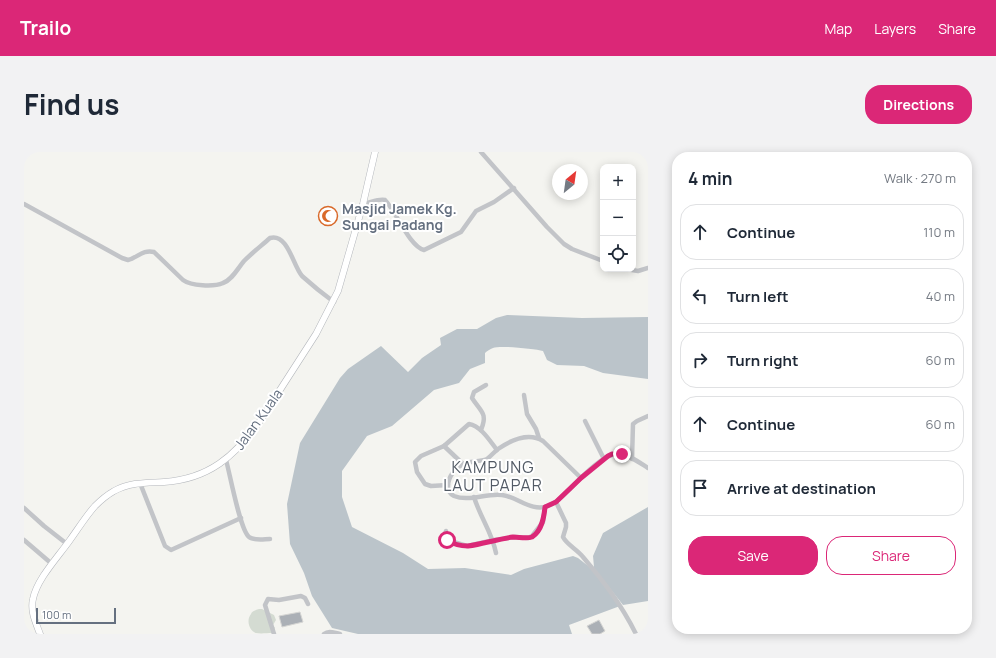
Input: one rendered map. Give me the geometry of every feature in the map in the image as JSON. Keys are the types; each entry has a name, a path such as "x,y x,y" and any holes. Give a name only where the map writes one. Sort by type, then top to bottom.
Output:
{"main road":[{"name":"Jalan Kuala","path":"40,634 33,615 33,600 39,584 52,564 101,500 115,491 140,483 184,480 206,472 226,460 242,444 260,421 316,334 334,302 363,204 375,152"}],"street":[{"path":"481,152 547,227 564,244 600,260"},
{"path":"363,204 381,198 385,200 406,233 420,248 426,250 461,232 476,211 494,202 514,188"},
{"path":"24,204 122,258 128,260 144,252 154,252 188,284 211,285 223,283 243,262 270,238 277,238 284,244 302,276 334,302"},
{"path":"636,271 648,268"},
{"path":"481,430 485,422 485,416 472,398 474,392 486,385"},
{"path":"524,396 527,414 536,429 539,438 556,452 581,478"},
{"path":"632,459 633,424 636,421 648,416"},
{"path":"585,421 604,459"},
{"path":"448,485 427,485 416,472 415,466 419,457 444,446 470,424 473,424 481,430 497,450"},
{"path":"539,438 520,438 497,450 484,460 464,464 452,474 448,485 449,492 453,496 474,498 498,494 536,507 545,507 556,502 581,478 612,454 622,454 648,468"},
{"path":"444,446 464,464"},
{"path":"226,460 240,518 245,531 250,538 270,539"},
{"path":"140,483 167,549 174,550 240,518"},
{"path":"474,498 479,513 494,540 496,553"},
{"path":"556,502 566,523 563,535 565,541 580,553 615,596 636,634"},
{"path":"446,531 445,536 447,540 467,546 515,537 528,538 532,536 543,522 545,507"},
{"path":"24,508 67,544"},
{"path":"24,540 52,564"},
{"path":"274,634 265,605 268,599 279,600 301,596 305,598 308,604"},
{"path":"324,634 327,632 340,634"}],"shaded area":[{"path":"507,315 582,318 648,317 648,379 603,373 584,366 557,365 547,360 543,351 539,350 510,347 497,347 491,349 485,353 485,363 470,369 459,383 434,390 392,426 367,436 342,471 342,497 352,527 403,553 428,569 465,568 511,575 524,569 573,556 592,569 594,567 593,556 603,533 648,507 648,601 623,605 601,577 620,606 569,625 572,634 358,634 332,628 312,596 304,573 290,544 287,504 300,443 340,378 348,369 381,346 408,372 422,358 441,345 440,338 457,329 477,329 496,318"},
{"path":"259,609 274,615 276,620 273,625 275,628 272,633 256,633 250,628 249,616 253,611"}],"building":[{"path":"300,612 303,622 282,627 279,616"},
{"path":"599,620 605,631 600,634 592,634 587,626"}],"place":[{"name":"Masjid Jamek Kg. Sungai Padang","path":"328,216"}],"district":[{"name":"KAMPUNG LAUT PAPAR","path":"493,476"}],"route":[{"path":"447,540 467,546 515,537 528,538 532,536 543,522 545,507 556,502 581,478 608,456 612,454 622,454"}]}
